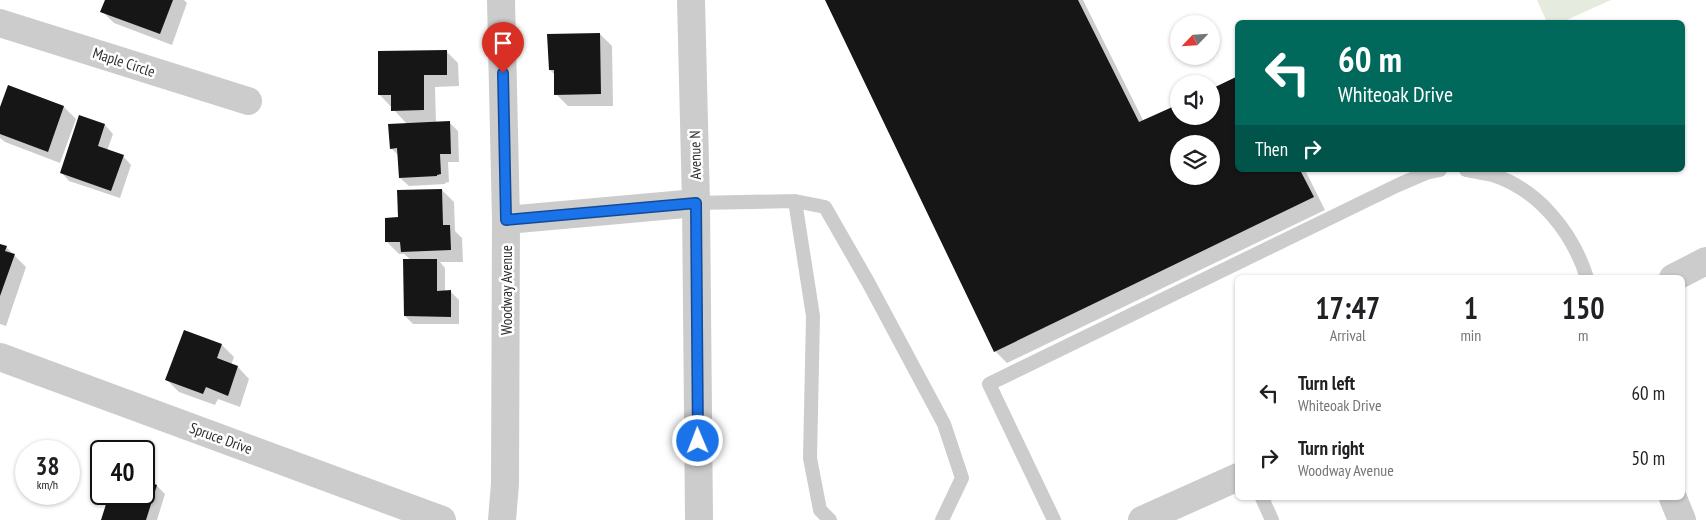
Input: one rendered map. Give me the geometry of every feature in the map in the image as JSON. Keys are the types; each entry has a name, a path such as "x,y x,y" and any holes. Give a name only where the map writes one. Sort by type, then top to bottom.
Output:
{"street":[{"name":"Woodway Avenue","path":"501,0 506,220 505,484 502,520"},
{"name":"Avenue N","path":"691,0 696,203 699,520"},
{"name":"Maple Circle","path":"0,23 248,101"},
{"path":"506,220 696,203"},
{"path":"1679,275 1706,261"},
{"name":"Spruce Drive","path":"0,357 442,520"},
{"path":"1142,520 1235,478"},
{"path":"1674,500 1682,520"}],"lane":[{"path":"1054,520 988,384 1398,185 1431,172"},
{"path":"1475,172 1493,176 1514,185 1536,198 1566,233 1587,275"},
{"path":"696,203 795,202 825,207 868,282 944,424 962,478 942,520"},
{"path":"795,202 813,316 810,458 820,510 830,520"},
{"path":"1263,500 1272,520"}],"shaded area":[{"path":"1537,0 1611,0 1566,20 1546,20"}],"building":[{"path":"105,0 173,0 160,34 100,12"},
{"path":"825,0 1078,0 1139,122 1170,108 1170,125 1220,125 1220,85 1235,77 1235,172 1301,172 1314,197 994,352"},
{"path":"600,33 601,94 554,95 554,70 549,70 547,34"},
{"path":"447,50 447,75 424,75 424,110 391,111 391,95 378,95 378,51"},
{"path":"8,85 64,106 48,152 0,134 0,107"},
{"path":"79,115 105,124 98,146 124,155 111,191 60,173"},
{"path":"450,121 451,154 440,154 441,174 437,176 399,178 397,148 390,149 388,124"},
{"path":"442,189 443,225 450,225 451,250 401,252 400,242 385,242 385,218 398,217 397,190"},
{"path":"0,244 7,246 5,251 15,254 0,296"},
{"path":"403,259 437,259 437,291 451,290 451,317 404,316"},
{"path":"184,330 222,344 217,358 238,366 228,396 206,387 203,394 165,380"},
{"path":"106,505 151,505 146,520 101,520"}],"route":[{"path":"503,73 506,220 696,203 698,441"}]}
